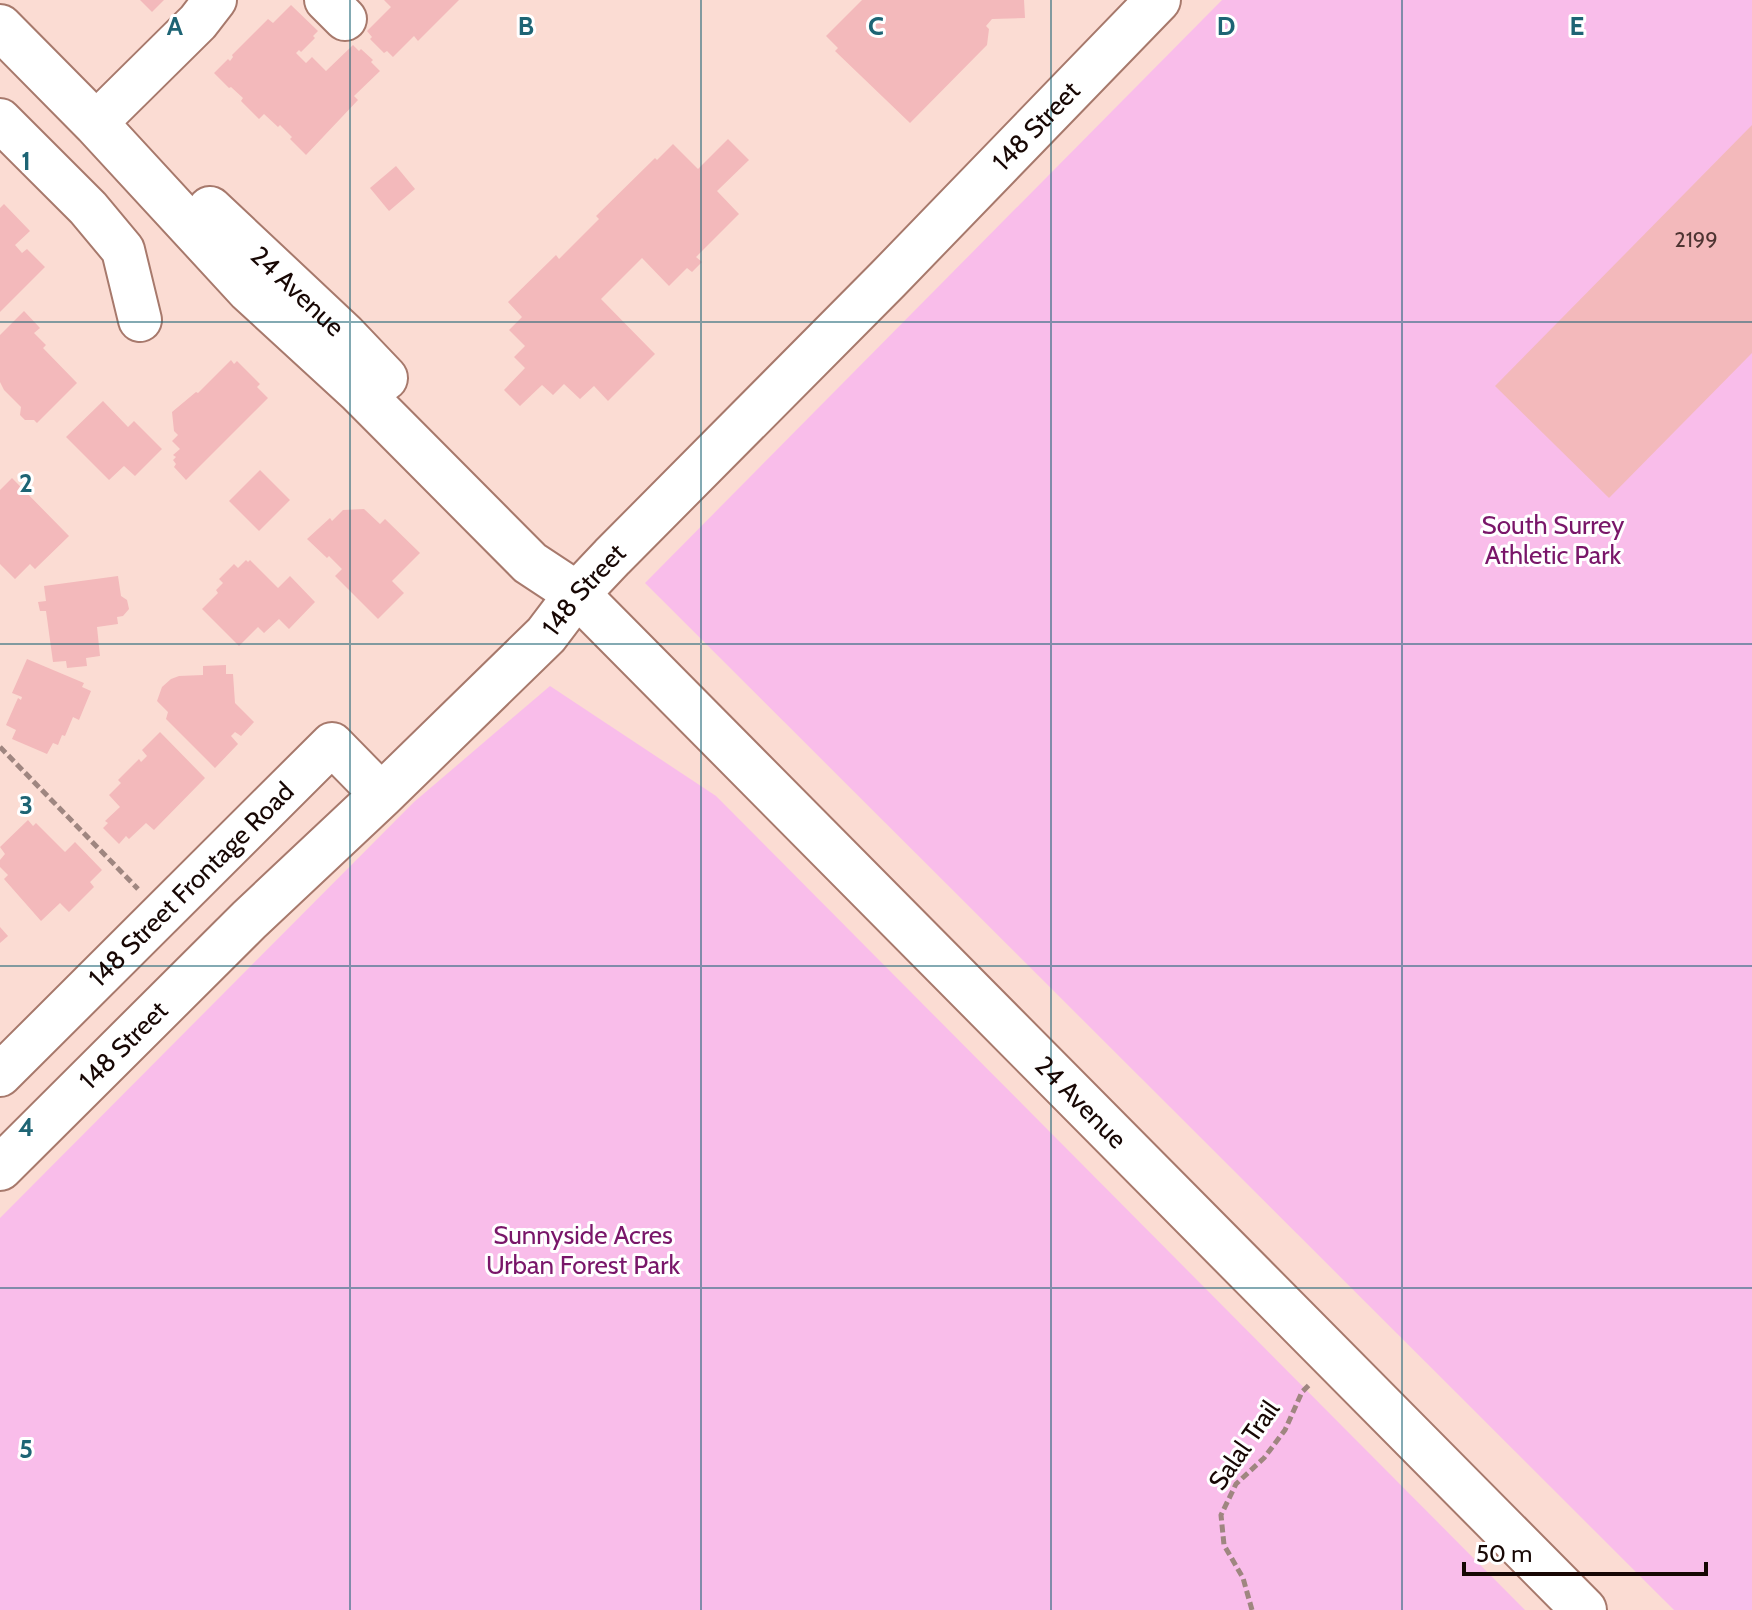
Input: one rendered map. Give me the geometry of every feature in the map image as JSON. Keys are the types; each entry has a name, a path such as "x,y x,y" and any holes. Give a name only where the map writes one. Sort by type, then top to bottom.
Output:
{"main road":[{"name":"148 Street","path":"0,1168 249,920 546,635 577,594 1158,0"},
{"name":"24 Avenue","path":"0,4 344,335 550,546 577,594"},
{"name":"24 Avenue","path":"0,27 96,124 249,290 359,391 530,563 577,594 1584,1610"}],"street":[{"path":"108,111 198,22 215,0"},
{"path":"0,120 88,208 123,250 140,320"},
{"name":"148 Street Frontage Road","path":"0,1075 332,744 382,795"}],"path":[{"path":"0,747 161,913"},
{"name":"Salal Trail","path":"1252,1610 1243,1578 1224,1545 1221,1515 1236,1484 1264,1458 1285,1430 1302,1392 1334,1358"}],"green space":[{"name":"South Surrey Athletic Park","path":"1222,0 1752,0 1752,1610 1674,1610 645,583"},
{"name":"Sunnyside Acres Urban Forest Park","path":"550,686 716,796 1525,1610 0,1610 0,1218 414,802"}],"building":[{"path":"140,0 164,0 152,12"},
{"path":"384,0 459,0 418,41 414,36 393,57 370,39 372,37 367,31 391,7"},
{"path":"862,0 1024,0 1025,18 992,19 986,26 989,29 987,45 910,123 835,51 838,48 826,36"},
{"path":"291,5 318,31 301,52 296,53 306,63 312,57 326,71 353,45 373,60 371,62 380,71 354,96 358,100 306,155 280,125 278,127 264,114 259,119 241,101 243,98 214,73 228,59 230,61 232,55 268,19 273,23"},
{"path":"1752,125 1752,353 1609,498 1495,386"},
{"path":"728,139 749,160 717,191 739,214 696,257 702,262 692,272 687,268 669,286 642,258 601,299 655,354 608,401 594,386 580,399 564,384 553,395 542,385 520,406 504,390 525,368 514,357 525,346 509,330 522,317 508,302 556,255 559,259 599,219 596,216 673,144 698,169"},
{"path":"396,166 415,189 389,211 370,188"},
{"path":"4,204 30,231 15,245 22,253 27,249 45,267 0,312 0,208"},
{"path":"24,311 40,328 34,333 46,345 43,348 77,383 37,423 20,415 21,407 0,382 0,335"},
{"path":"231,360 234,364 237,361 260,384 257,387 268,398 186,480 174,467 176,457 173,455 180,449 172,441 178,435 174,431 172,412 198,393"},
{"path":"103,401 128,427 134,421 162,449 135,476 124,466 109,480 66,437"},
{"path":"260,470 290,500 259,531 229,501"},
{"path":"12,478 69,536 35,569 30,564 15,579 0,564 0,490"},
{"path":"364,509 380,524 385,519 420,553 392,581 404,593 378,619 335,576 342,569 307,539 343,510"},
{"path":"250,560 278,588 290,576 315,602 289,629 279,619 264,633 258,627 239,646 202,609 218,593 216,590 223,583 219,579 234,564 238,568"},
{"path":"118,576 121,596 127,600 129,609 123,616 117,617 118,624 97,627 100,656 86,658 87,666 67,668 66,661 53,662 46,611 40,611 38,602 46,601 44,586"},
{"path":"27,659 84,683 82,687 91,691 79,720 73,717 65,736 62,735 58,745 53,743 47,754 12,739 16,730 6,725 18,698 21,700 22,697 12,693"},
{"path":"226,665 226,674 233,674 235,703 254,722 241,736 235,732 231,736 238,744 215,768 166,719 168,712 157,701 162,687 171,679 203,675 203,666"},
{"path":"160,732 205,778 154,830 146,823 119,844 103,828 108,823 105,821 120,807 109,795 121,783 118,780 139,759 141,762 147,756 142,750"},
{"path":"28,820 33,826 36,823 65,852 75,842 102,870 90,882 94,887 69,912 60,903 41,921 4,879 8,875 0,867 0,860 5,854 0,847"},
{"path":"0,927 8,936 0,943"}]}
